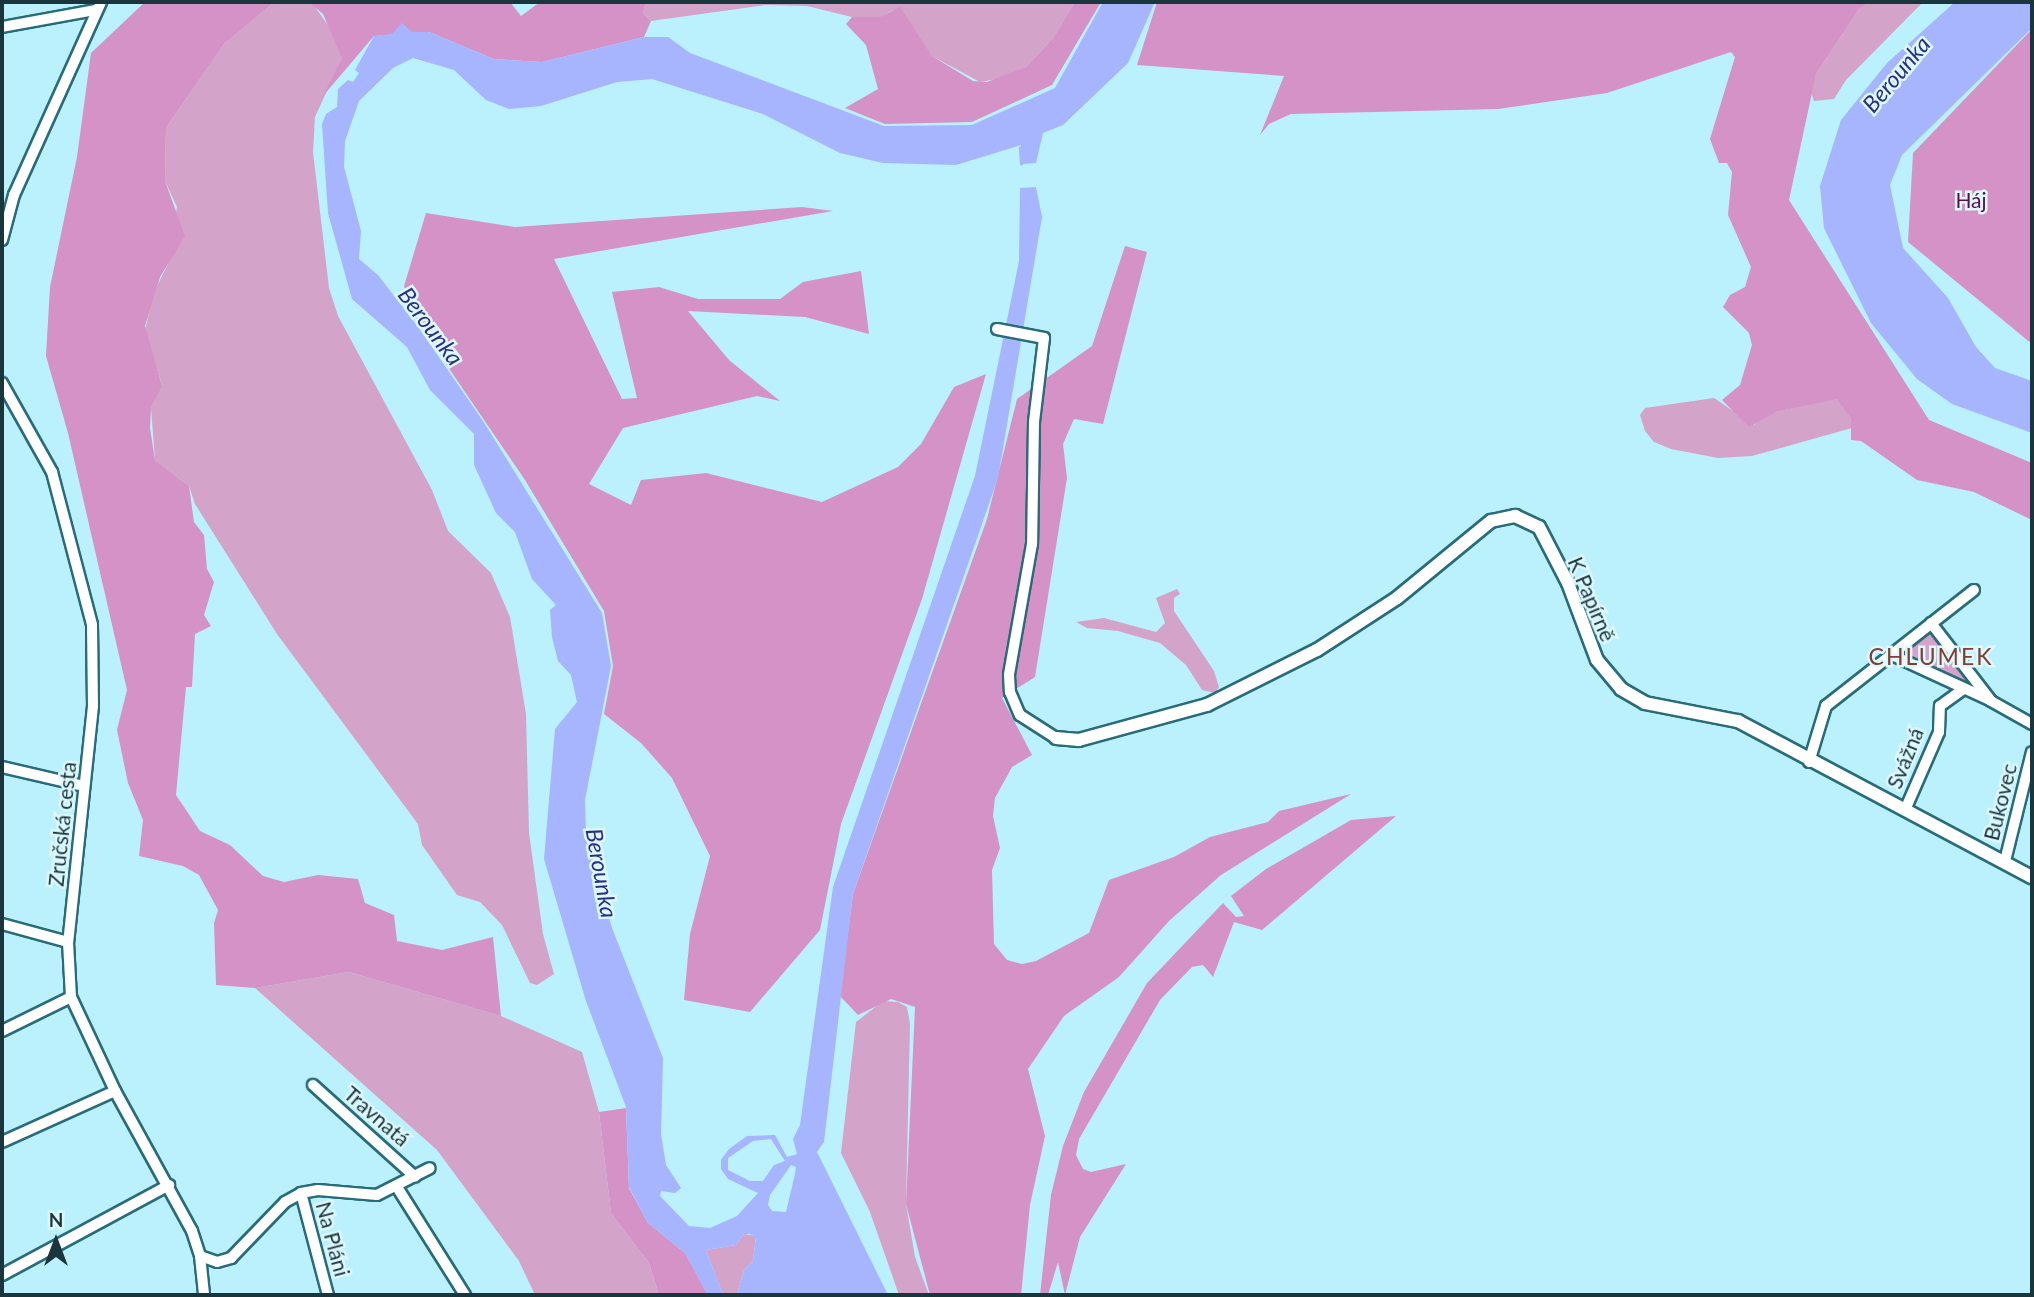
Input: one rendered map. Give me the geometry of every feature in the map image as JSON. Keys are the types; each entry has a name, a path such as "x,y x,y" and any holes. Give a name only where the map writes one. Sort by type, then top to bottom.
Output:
{"street":[{"path":"2,27 99,6"},
{"path":"2,240 14,195 99,6"},
{"path":"997,330 1044,338 1034,422 1034,513 1009,684 1020,715 1056,738"},
{"name":"Zručská cesta","path":"2,383 52,472 87,594 95,663 68,942 71,997 115,1091 169,1185 200,1256 204,1295"},
{"name":"K Papírně","path":"1056,738 1079,740 1207,705 1317,650 1397,598 1491,521 1516,516 1539,527 1568,583 1597,660 1621,689 1645,703 1738,721 1809,762 2032,877"},
{"path":"1809,762 1826,706 1974,590"},
{"path":"1931,624 1991,701"},
{"path":"1892,655 1962,690 1991,701 2032,724"},
{"name":"Svážná","path":"1905,810 1939,732 1940,706 1962,690"},
{"name":"Bukovec","path":"2005,861 2032,752"},
{"path":"2,767 85,786"},
{"path":"2,924 68,942"},
{"path":"2,1031 71,997"},
{"name":"Travnatá","path":"313,1085 415,1177"},
{"path":"2,1142 115,1091"},
{"path":"200,1256 217,1262 231,1258 285,1202 301,1194 318,1190 377,1195 430,1168"},
{"path":"2,1275 169,1185"},
{"path":"397,1187 465,1295"},
{"name":"Na Pláni","path":"301,1194 328,1295"}],"shaded area":[{"path":"275,2 313,4 335,35 342,58 315,117 313,152 329,288 338,316 432,490 448,531 491,573 510,617 526,714 529,833 543,934 554,974 537,985 530,983 502,925 480,902 457,895 422,845 418,824 277,634 195,504 189,486 155,460 151,408 162,385 145,331 153,294 168,264 177,207 165,181 166,128 224,44"},
{"path":"646,2 1075,2 1053,38 1026,67 1002,78 980,82 932,56 893,10 881,17 856,18 807,6 765,5 651,21 643,13"},
{"path":"1871,2 1923,2 1846,80 1834,99 1814,101 1811,92 1816,74 1860,8"},
{"path":"1714,398 1754,425 1761,416 1837,398 1851,419 1852,428 1752,456 1718,458 1671,449 1654,442 1645,431 1640,415 1645,408"},
{"path":"1177,589 1180,594 1174,598 1174,611 1214,671 1219,687 1215,693 1202,690 1186,665 1160,643 1118,631 1087,628 1076,622 1104,618 1156,632 1165,623 1156,598"},
{"path":"1925,633 1937,634 1986,695 1908,658 1908,648"},
{"path":"349,972 501,1016 582,1052 599,1112 611,1213 649,1263 659,1295 535,1295 519,1261 437,1150 255,988"},
{"path":"883,1001 898,1002 907,1007 910,1024 906,1204 915,1257 929,1295 899,1295 870,1212 841,1153 856,1022"},
{"path":"744,1234 756,1236 753,1260 744,1270 737,1294 727,1295 722,1292 706,1250 736,1245"}],"green space":[{"path":"145,2 275,2 224,44 166,128 165,181 185,236 160,277 145,326 162,386 151,408 150,428 155,460 189,486 194,522 204,535 207,569 214,582 204,615 211,626 195,634 192,687 186,687 176,795 200,831 230,845 263,876 284,882 318,875 358,879 365,903 394,915 397,941 442,950 493,937 501,1016 349,972 255,988 216,985 214,923 218,910 199,875 183,866 139,856 143,820 128,783 117,730 127,690 68,433 46,356 50,287 77,157 91,53"},
{"path":"309,2 510,2 521,16 540,2 646,2 643,13 651,21 644,37 542,62 494,59 429,32 374,36 323,96 342,58 323,14"},
{"path":"1075,2 1101,2 1052,85 972,122 885,124 845,108 878,89 866,45 846,24 852,17 880,17 900,7 932,56 973,81 987,82 1026,67 1053,38"},
{"path":"1157,2 1871,2 1860,8 1816,74 1789,200 1929,420 2032,463 2032,520 1974,492 1917,480 1861,441 1851,440 1851,419 1837,399 1776,412 1749,427 1722,400 1740,385 1752,345 1749,333 1723,307 1730,295 1745,287 1751,267 1728,215 1732,172 1727,163 1719,163 1710,139 1735,57 1731,52 1607,93 1498,109 1291,114 1269,124 1260,135 1284,76 1137,65"},
{"name":"Háj","path":"2032,29 2032,344 1908,242 1913,153"},
{"path":"802,207 833,211 554,259 622,399 637,398 612,292 659,287 698,299 780,299 803,282 861,271 869,334 805,317 688,311 729,360 780,401 757,396 623,428 589,484 631,505 641,480 706,473 822,502 898,467 921,444 954,387 986,374 922,599 841,824 820,930 750,1012 684,1000 690,934 710,856 672,778 641,743 604,714 613,666 604,611 525,480 418,323 404,286 426,213 515,227"},
{"path":"1125,246 1147,252 1103,424 1074,419 1063,444 1067,478 1035,677 1002,698 1032,755 1012,767 995,798 993,816 1000,848 992,870 994,944 1007,960 1022,964 1036,961 1089,933 1109,880 1174,857 1210,837 1268,822 1279,811 1351,794 1221,875 1169,921 1119,977 1064,1016 1028,1069 1045,1136 1030,1205 1021,1295 930,1295 906,1204 915,1007 891,999 858,1015 840,996 853,894 987,519 1017,399 1092,346"},
{"path":"1396,816 1262,930 1234,922 1213,977 1203,965 1192,967 1160,1000 1079,1139 1076,1155 1083,1169 1091,1172 1126,1164 1080,1237 1065,1295 1058,1262 1048,1295 1040,1295 1051,1195 1063,1146 1084,1092 1147,983 1223,903 1236,917 1244,916 1231,896 1266,869 1351,820"},
{"path":"626,1108 629,1188 648,1223 685,1253 708,1295 659,1295 649,1263 611,1213 599,1112"}],"water":[{"path":"1103,2 1155,2 1128,63 1063,125 1043,133 1036,163 1022,164 1021,145 956,165 883,163 840,153 763,114 652,79 617,82 541,106 509,109 486,100 454,70 413,58 393,68 359,101 345,141 344,167 361,231 359,259 378,275 418,327 483,421 602,613 611,666 585,800 586,834 612,928 663,1058 661,1134 666,1165 681,1188 675,1193 661,1191 660,1196 689,1226 710,1228 737,1216 758,1193 728,1179 721,1169 721,1160 729,1149 747,1136 775,1135 787,1157 797,1154 793,1139 800,1125 833,887 975,476 1019,261 1020,188 1036,187 1042,217 998,478 853,894 824,1142 817,1152 888,1295 730,1295 737,1294 744,1270 753,1260 756,1237 744,1234 736,1245 706,1250 722,1292 727,1295 708,1295 685,1253 648,1223 629,1187 626,1107 586,1001 544,859 555,729 577,702 571,675 558,661 552,637 550,610 556,605 532,579 515,532 496,513 474,465 474,434 430,390 407,347 352,299 328,213 322,124 326,114 337,107 338,89 348,80 353,82 359,73 355,70 374,36 392,34 402,23 412,32 429,32 494,59 542,62 644,37 668,37 690,53 884,126 972,125 1055,88","holes":["771,1139 785,1161 774,1165 763,1181 750,1181 728,1170 728,1158 753,1141","791,1165 796,1167 786,1212 772,1211 768,1205 770,1195"]},
{"name":"Berounka","path":"1955,2 2032,2 2032,28 1902,155 1890,185 1903,248 1948,298 1976,347 1995,368 2032,381 2032,433 1952,404 1917,379 1871,323 1824,228 1820,186 1841,120 1887,63"}],"waterway":[{"path":"1021,164 1020,148 1025,146"}],"district":[{"name":"CHLUMEK","path":"1931,656"}]}
